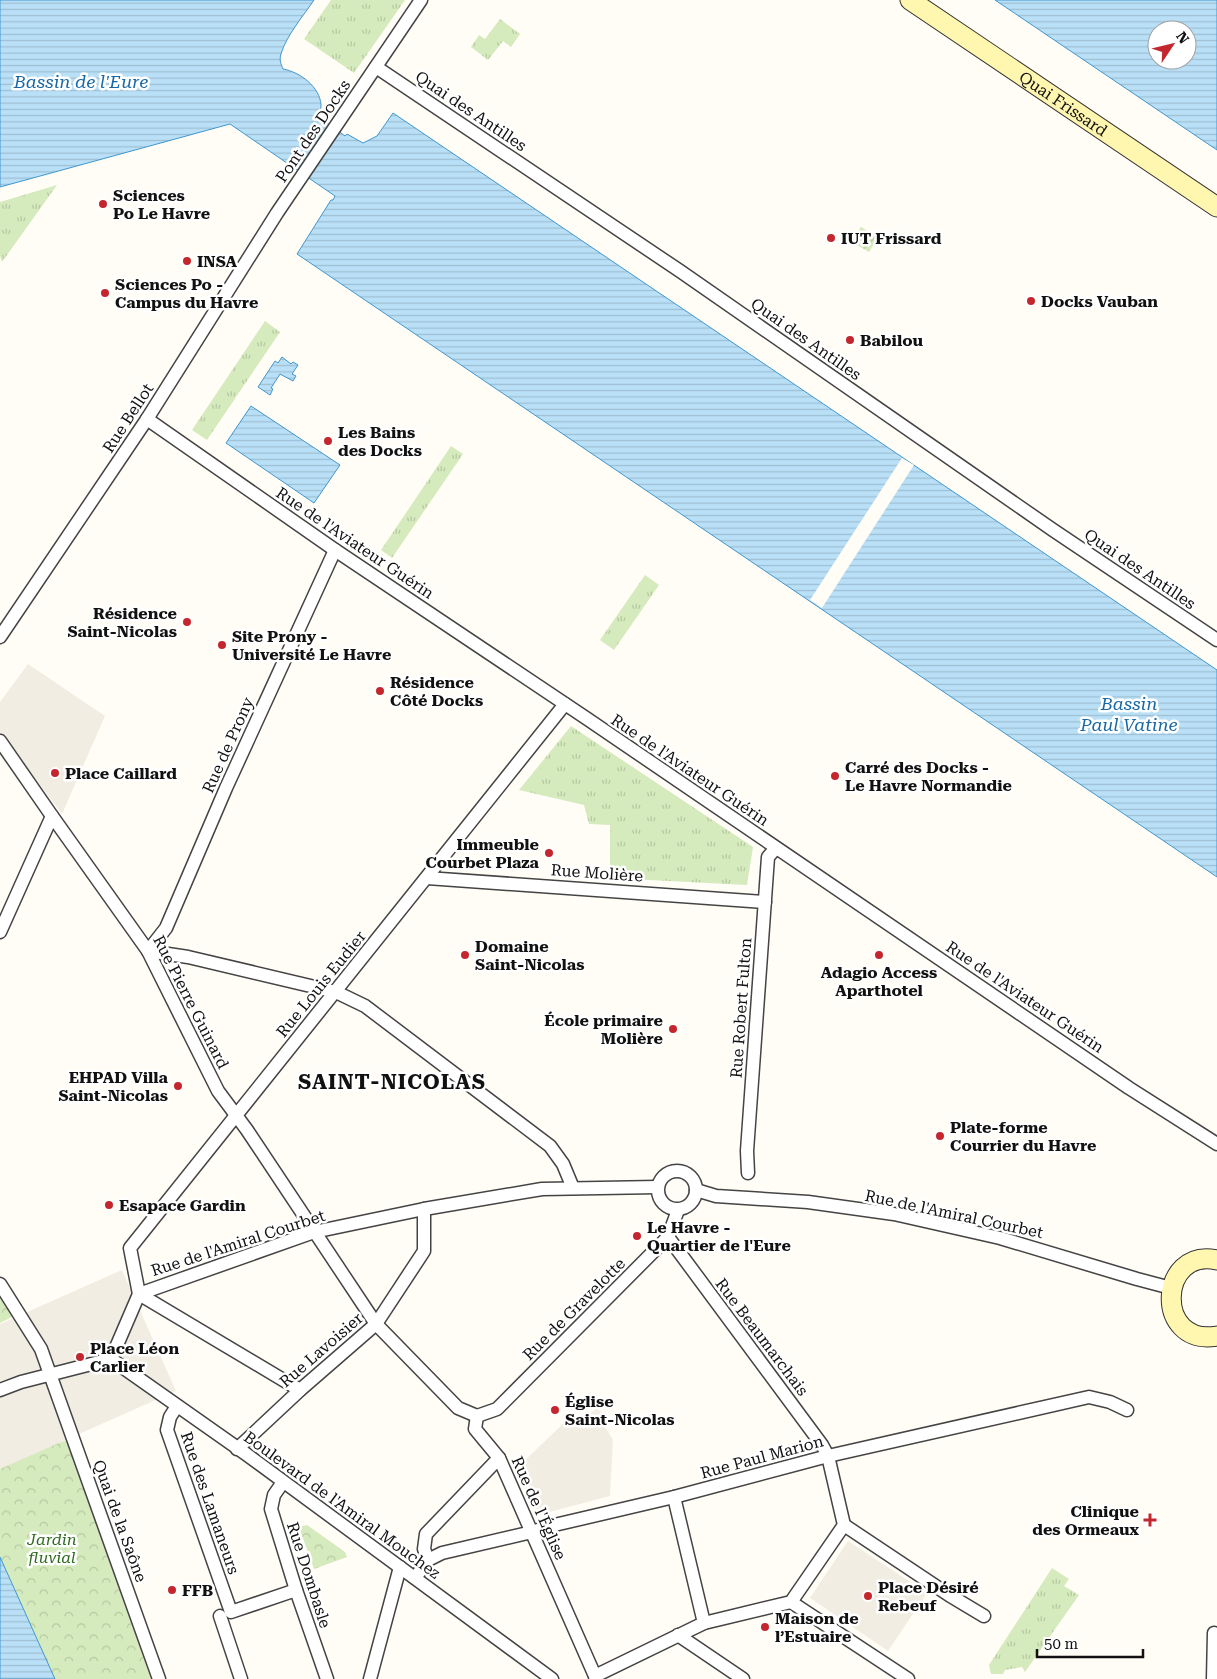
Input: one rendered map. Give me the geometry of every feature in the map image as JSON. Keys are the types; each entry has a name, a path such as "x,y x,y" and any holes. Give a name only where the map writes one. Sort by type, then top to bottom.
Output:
{"street":[{"name":"Pont des Docks","path":"277,213 421,0"},
{"name":"Quai Frissard","path":"910,0 1217,207"},
{"name":"Quai des Antilles","path":"376,66 672,266 1053,530 1217,640"},
{"name":"Rue Bellot","path":"0,637 147,419 277,213"},
{"name":"Rue de l'Aviateur Guérin","path":"147,419 335,550 565,704 1129,1088 1217,1144"},
{"name":"Rue de Prony","path":"148,951 166,928 226,788 335,550"},
{"name":"Rue Louis Eudier","path":"139,1294 130,1248 237,1117 565,704"},
{"name":"Rue Pierre Guinard","path":"0,741 148,951 218,1091 314,1232"},
{"path":"0,932 52,816"},
{"name":"Rue Robert Fulton","path":"748,1173 747,1151 768,857 776,848"},
{"name":"Rue Molière","path":"428,878 765,902"},
{"path":"148,951 188,957 336,992 366,1006 550,1146 563,1164 573,1188"},
{"path":"671,1172 681,1172 690,1176 696,1190 696,1195 691,1203 678,1210 672,1209 663,1203 658,1187 666,1175 671,1172"},
{"name":"Rue de l'Amiral Courbet","path":"111,1359 139,1294 314,1232 542,1189 658,1187"},
{"name":"Rue de l'Amiral Courbet","path":"696,1190 716,1196 808,1202 894,1214 1000,1238 1137,1280 1172,1288"},
{"name":"Rue Lavoisier","path":"237,1448 376,1324 424,1251 424,1210"},
{"name":"Rue de Gravelotte","path":"477,1416 497,1409 668,1237 678,1210"},
{"path":"314,1232 376,1324 458,1408 477,1416"},
{"name":"Rue Beaumarchais","path":"668,1237 822,1445 828,1456 844,1525"},
{"path":"1215,1257 1198,1260 1186,1266 1177,1276 1172,1288 1171,1305 1183,1327 1198,1335 1206,1337 1217,1336"},
{"name":"Quai de la Saône","path":"0,1284 41,1350 51,1374 159,1679"},
{"path":"139,1294 300,1390"},
{"path":"0,1390 21,1382 111,1359"},
{"name":"Boulevard de l'Amiral Mouchez","path":"111,1359 173,1411 237,1448 552,1679"},
{"name":"Rue Paul Marion","path":"428,1560 442,1553 674,1497 828,1456 1089,1397 1110,1402 1127,1410"},
{"name":"Rue des Lamaneurs","path":"173,1411 167,1430 226,1614 241,1679"},
{"name":"Rue de l'Église","path":"477,1416 475,1429 499,1458 593,1677"},
{"path":"415,1578 428,1560 424,1548 426,1534 499,1458"},
{"name":"Rue Dombasle","path":"283,1482 274,1495 270,1510 327,1679"},
{"path":"674,1497 704,1623"},
{"path":"593,1677 704,1623 791,1602 844,1525 984,1616"},
{"path":"370,1679 400,1567"},
{"path":"226,1614 296,1590"},
{"path":"791,1602 908,1679"},
{"path":"1213,1679 1214,1633"},
{"path":"678,1635 743,1679"}],"green space":[{"path":"331,0 405,0 354,73 304,39"},
{"path":"500,19 520,34 511,47 503,41 488,60 471,47 479,35 485,39"},
{"path":"57,185 2,262 0,256 0,202"},
{"path":"861,227 878,237 869,252 852,242"},
{"path":"265,321 280,332 207,440 192,430"},
{"path":"451,446 463,454 392,558 381,550"},
{"path":"645,575 659,585 614,650 600,640"},
{"path":"571,726 753,847 747,885 610,878 610,825 589,824 584,805 519,790"},
{"path":"0,1294 14,1316 0,1323"},
{"name":"Jardin fluvial","path":"0,1403 44,1448 67,1440 151,1679 55,1679 0,1557"},
{"path":"307,1525 345,1552 347,1557 314,1569 299,1527"},
{"path":"1052,1568 1069,1579 1064,1586 1079,1595 1025,1672 1022,1667 1005,1670 1003,1674 991,1674 989,1665"}],"shaded area":[{"name":"Place Caillard","path":"28,664 105,716 62,814 0,732 0,702"},
{"name":"Place Léon Carlier","path":"122,1270 176,1391 0,1469 0,1324"},
{"path":"597,1408 608,1418 604,1425 613,1440 610,1496 542,1514 533,1508 516,1469 570,1417 577,1424"},
{"name":"Place Désiré Rebeuf","path":"848,1541 927,1593 888,1651 810,1598"}],"water":[{"name":"Bassin Paul Vatine","path":"0,0 314,0 283,47 280,60 283,69 296,73 313,86 320,98 319,117 345,136 347,134 363,143 377,136 393,113 1217,670 1217,877 297,254 335,196 230,124 0,187"},
{"path":"995,0 1217,0 1217,150"},
{"path":"282,357 291,364 293,362 298,365 292,374 296,376 293,381 280,374 271,388 273,389 270,395 258,387 275,361 278,363"},
{"path":"251,406 340,465 314,503 226,443"},
{"path":"0,1557 55,1679 0,1679"}],"pier":[{"path":"902,458 914,465 822,608 810,600"}],"place":[{"name":"Sciences Po Le Havre","path":"103,204"},
{"name":"IUT Frissard","path":"831,238"},
{"name":"INSA","path":"187,261"},
{"name":"Sciences Po - Campus du Havre","path":"105,293"},
{"name":"Docks Vauban","path":"1031,301"},
{"name":"Babilou","path":"850,340"},
{"name":"Les Bains des Docks","path":"328,441"},
{"name":"Résidence Saint-Nicolas","path":"187,622"},
{"name":"Site Prony - Université Le Havre","path":"222,645"},
{"name":"Résidence Côté Docks","path":"380,691"},
{"name":"Place Caillard","path":"55,773"},
{"name":"Carré des Docks - Le Havre Normandie","path":"835,776"},
{"name":"Immeuble Courbet Plaza","path":"549,853"},
{"name":"Domaine Saint-Nicolas","path":"465,955"},
{"name":"Adagio Access Aparthotel","path":"879,955"},
{"name":"École primaire Molière","path":"673,1029"},
{"name":"EHPAD Villa Saint-Nicolas","path":"178,1086"},
{"name":"Plate-forme Courrier du Havre","path":"940,1136"},
{"name":"Esapace Gardin","path":"109,1205"},
{"name":"Le Havre - Quartier de l'Eure","path":"637,1236"},
{"name":"Place Léon Carlier","path":"80,1357"},
{"name":"Église Saint-Nicolas","path":"555,1410"},
{"name":"Clinique des Ormeaux","path":"1150,1520"},
{"name":"FFB","path":"172,1590"},
{"name":"Place Désiré Rebeuf","path":"868,1596"},
{"name":"Maison de l’Estuaire","path":"765,1627"}],"district":[{"name":"SAINT-NICOLAS","path":"392,1082"}],"water label":[{"name":"Bassin de l'Eure","path":"81,81"}]}
